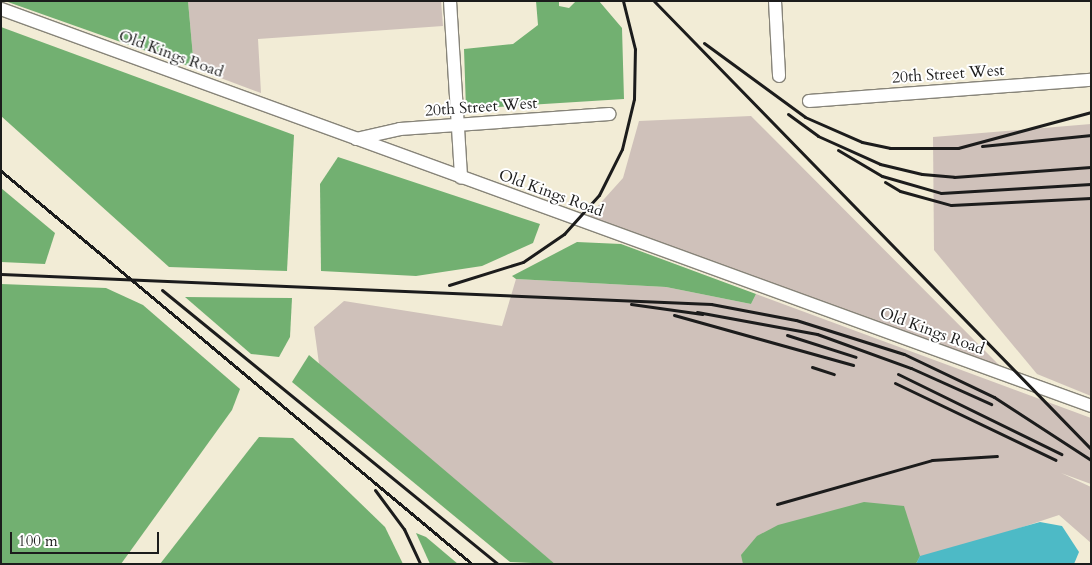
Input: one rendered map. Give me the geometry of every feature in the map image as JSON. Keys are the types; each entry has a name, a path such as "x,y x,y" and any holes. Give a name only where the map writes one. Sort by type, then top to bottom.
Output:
{"street":[{"path":"450,1 462,178"},
{"path":"774,1 779,76"},
{"name":"Old Kings Road","path":"1,9 1091,406"},
{"name":"20th Street West","path":"808,101 1091,80"},
{"name":"20th Street West","path":"356,139 400,129 609,114"}],"shaded area":[{"path":"188,1 441,1 443,26 258,39 261,93 194,68"},
{"path":"751,116 1003,369 587,218 623,178 639,121"},
{"path":"1091,124 1091,396 1037,374 934,250 933,137"},
{"path":"516,279 666,287 751,304 756,294 1091,418 1091,484 1061,473 1091,487 1091,543 1059,515 910,564 555,564 320,371 314,327 344,301 502,326"}],"green space":[{"path":"5,1 188,1 194,68"},
{"path":"536,1 559,1 559,6 569,8 576,1 599,1 622,28 624,99 466,109 464,49 513,44 538,25"},
{"path":"1,27 294,135 287,271 169,267 1,116"},
{"path":"338,157 540,224 533,243 482,266 416,276 321,271 320,184"},
{"path":"1,188 55,233 45,264 1,262"},
{"path":"577,242 621,244 756,294 751,304 666,287 516,279 512,276"},
{"path":"1,284 106,288 143,305 240,389 232,410 121,564 1,564"},
{"path":"185,297 292,298 290,337 279,357 251,354"},
{"path":"309,355 555,564 510,562 292,382"},
{"path":"259,437 293,438 385,527 403,564 160,564"},
{"path":"864,502 904,506 920,556 916,564 743,564 741,555 757,536 778,525"},
{"path":"416,533 426,537 458,564 430,564"}],"water":[{"path":"1040,522 1062,526 1079,552 1074,564 916,564 920,556"}],"railway":[{"path":"449,285 523,262 564,234 599,195 622,149 634,99 635,49 623,1"},
{"path":"654,1 1091,449"},
{"path":"704,43 805,117 862,142 890,148 958,148 1091,112"},
{"path":"788,114 818,136 880,164 922,174 954,177 1091,167"},
{"path":"982,146 1091,135"},
{"path":"838,150 882,176 941,193 1091,184"},
{"path":"1,171 472,564"},
{"path":"885,182 900,191 951,205 1091,198"},
{"path":"1,274 711,304 796,320 904,354 994,397 1091,460"},
{"path":"162,290 498,564"},
{"path":"631,304 702,314"},
{"path":"697,312 817,334 911,368 991,404"},
{"path":"674,315 853,365"},
{"path":"787,335 856,357"},
{"path":"812,367 834,374"},
{"path":"898,374 1061,454"},
{"path":"895,383 1056,460"},
{"path":"777,504 932,460 997,456"},
{"path":"375,490 404,529 420,564"}]}
